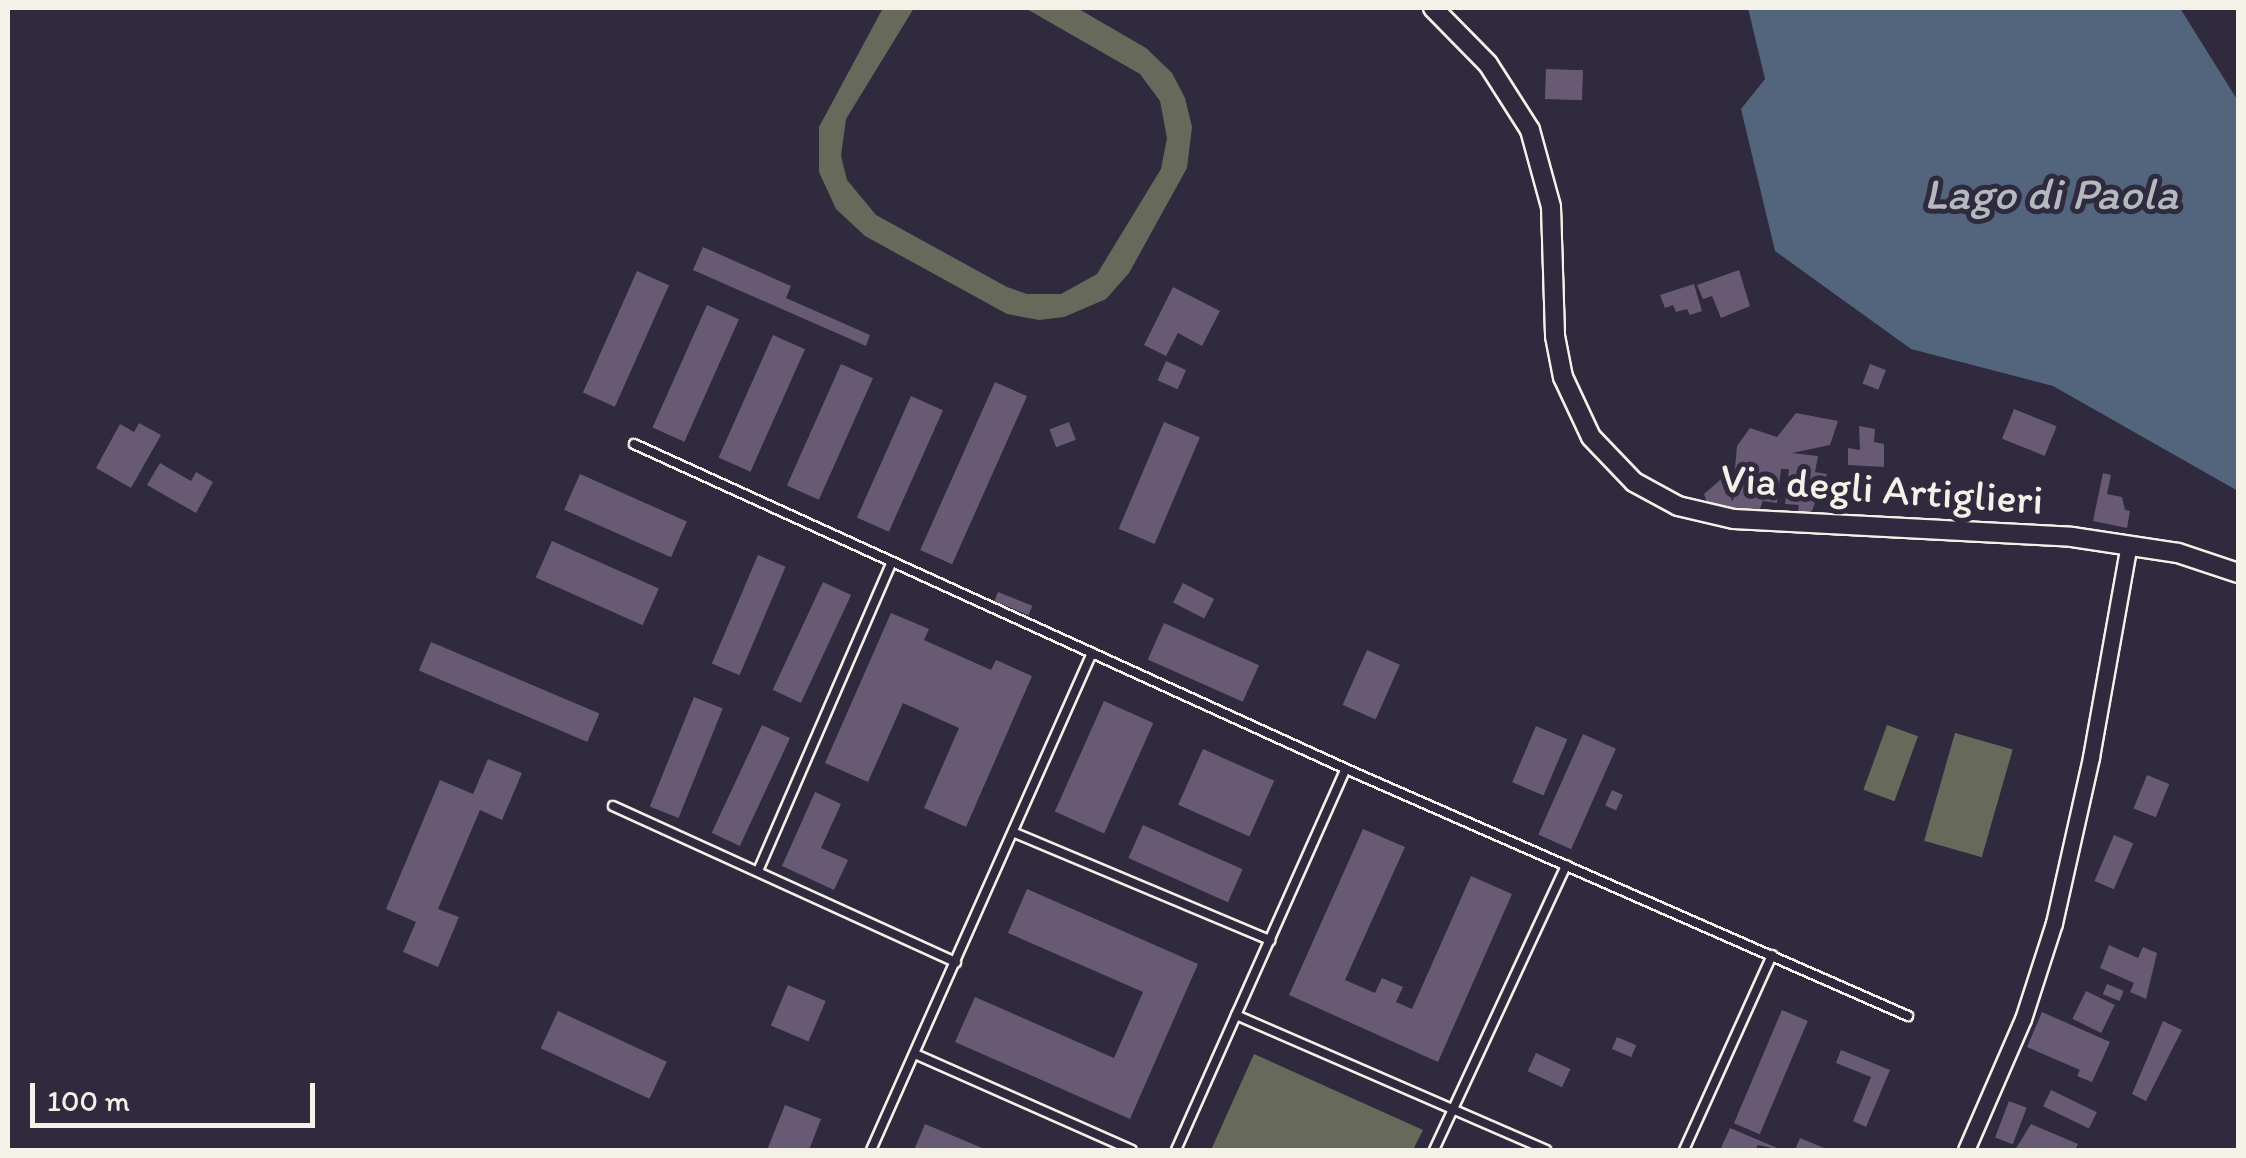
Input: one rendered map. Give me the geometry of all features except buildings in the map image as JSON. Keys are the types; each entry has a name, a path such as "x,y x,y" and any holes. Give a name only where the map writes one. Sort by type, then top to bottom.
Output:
{"street":[{"name":"Via degli Artiglieri","path":"1433,8 1500,79 1535,144 1551,207 1556,336 1563,377 1591,437 1629,478 1678,506 1734,519 2031,534 2129,544 2189,556 2238,573"},
{"path":"1966,1150 2022,1020 2047,946 2091,758 2129,544"}],"lane":[{"path":"634,444 1346,769 1908,1016"},
{"path":"758,871 892,562"},
{"path":"871,1150 1092,653"},
{"path":"1176,1150 1346,769"},
{"path":"613,806 956,962"},
{"path":"1015,833 1270,940"},
{"path":"1434,1150 1566,865"},
{"path":"1684,1150 1772,955"},
{"path":"1236,1016 1546,1150"},
{"path":"916,1054 1132,1150"}],"green space":[{"path":"883,8 914,8 846,119 841,156 847,180 876,215 1007,287 1027,294 1061,294 1097,274 1161,169 1167,138 1160,101 1140,74 1025,8 1077,8 1146,48 1172,73 1185,98 1192,127 1187,168 1129,273 1106,299 1064,317 1039,320 1007,314 865,236 836,209 819,172 819,127"},
{"path":"1887,725 1918,736 1894,801 1863,790"},
{"path":"1955,733 2013,750 1982,857 1924,841"},
{"path":"1254,1054 1423,1130 1413,1150 1211,1150"}],"water":[{"name":"Lago di Paola","path":"1748,8 2180,8 2238,101 2238,491 2053,386 1911,349 1775,251 1741,109 1765,79"}]}
